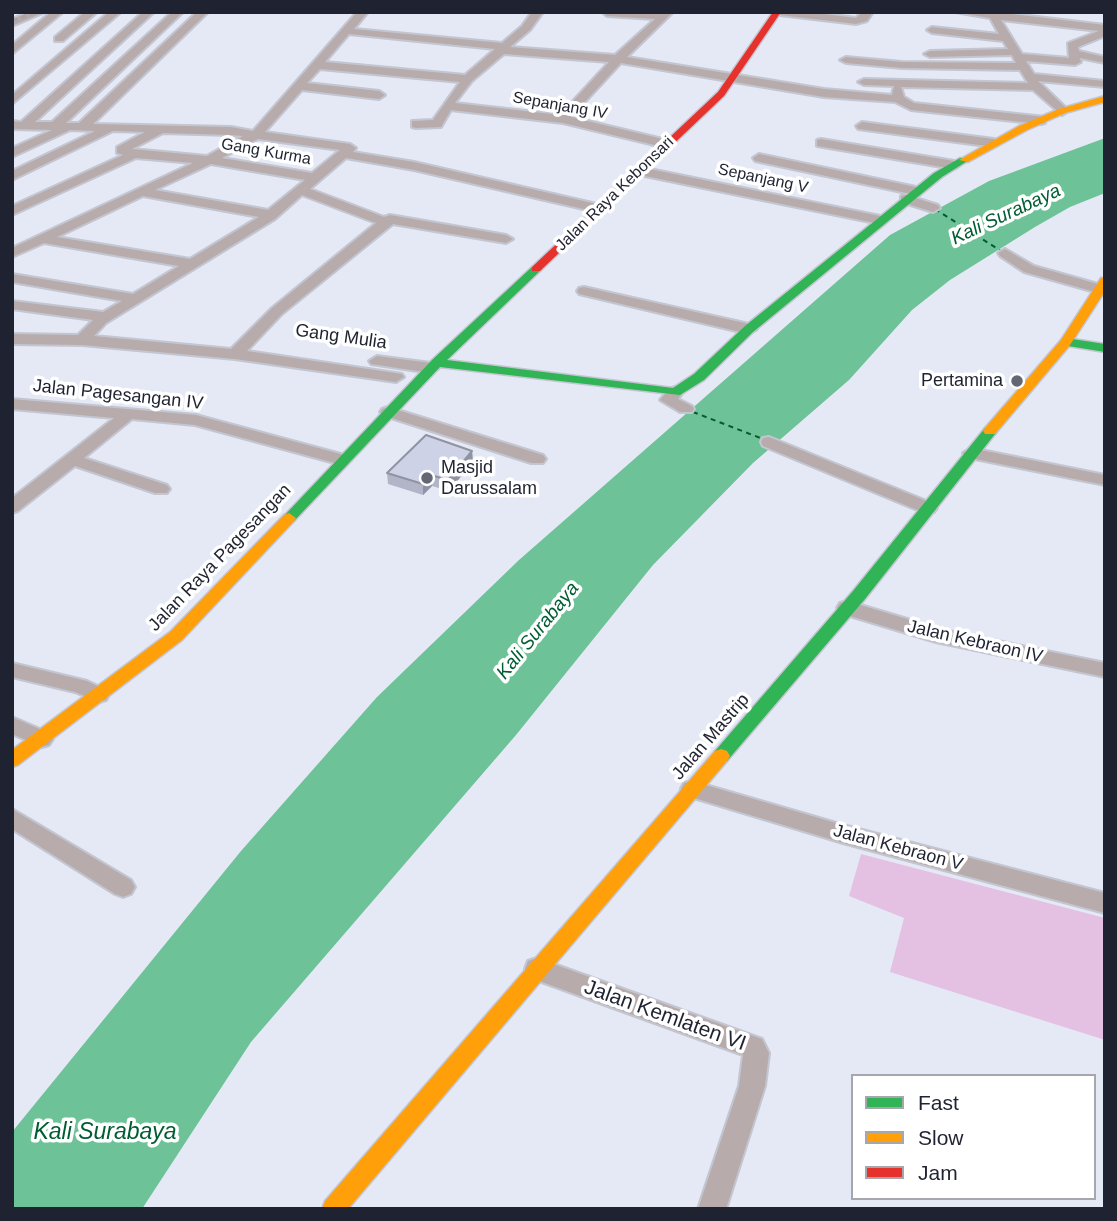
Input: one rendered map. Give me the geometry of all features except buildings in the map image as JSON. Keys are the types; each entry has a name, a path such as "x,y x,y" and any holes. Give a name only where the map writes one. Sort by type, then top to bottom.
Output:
{"main road":[{"name":"Jalan Raya Kebonsari","path":"434,365 601,209 735,77 779,12"},
{"path":"434,365 660,393 675,392 699,377 749,328 880,220 954,165 1041,120 1105,99"},
{"name":"Jalan Mastrip","path":"333,1209 847,608 971,453 1066,342 1102,285"},
{"path":"1066,342 1105,348"},
{"name":"Jalan Raya Pagesangan","path":"12,760 176,636 434,365"}],"street":[{"path":"12,25 40,12"},
{"path":"12,51 58,12"},
{"path":"60,40 92,12"},
{"path":"12,101 116,12"},
{"path":"19,128 149,12"},
{"path":"54,127 178,12"},
{"path":"12,153 76,127 203,12"},
{"path":"12,254 209,160 257,134 363,12"},
{"path":"416,124 436,125 468,79 526,28 538,12"},
{"path":"779,12 856,21 863,19 868,12"},
{"path":"960,12 1070,17 1102,34"},
{"path":"607,13 666,14"},
{"path":"563,119 618,59 666,14"},
{"path":"993,15 1024,68 1062,111"},
{"path":"932,30 1006,38"},
{"path":"346,31 618,59 824,93 898,99 911,106 1041,120"},
{"path":"864,82 896,85 1075,62 1072,45 1102,34"},
{"path":"1073,53 1105,60"},
{"path":"909,55 1024,68 1105,84"},
{"path":"846,60 902,65 1024,68"},
{"path":"317,65 468,79"},
{"path":"896,85 898,99"},
{"path":"299,86 379,95"},
{"name":"Sepanjang IV","path":"447,106 563,119 667,144"},
{"path":"862,126 994,143"},
{"path":"19,128 202,130 257,134 350,148 271,215 189,263 107,317 82,340"},
{"path":"12,176 113,128"},
{"path":"134,154 121,150 162,129"},
{"path":"173,147 202,130"},
{"path":"821,143 954,165"},
{"path":"12,211 134,154"},
{"name":"Gang Kurma","path":"134,154 209,160 317,178"},
{"path":"343,154 414,166 601,209"},
{"path":"759,158 911,195 933,208"},
{"name":"Sepanjang V","path":"640,171 880,220"},
{"path":"12,198 47,181"},
{"path":"301,190 385,222"},
{"path":"142,192 271,215"},
{"path":"240,349 277,311 385,222 397,218 506,239"},
{"path":"44,239 189,263"},
{"path":"1005,253 1029,269 1102,285"},
{"path":"12,278 136,299"},
{"path":"584,290 749,328"},
{"path":"12,306 107,317"},
{"path":"12,339 240,349 396,377"},
{"name":"Gang Mulia","path":"240,349 434,365"},
{"path":"675,392 670,397 670,403 686,409"},
{"name":"Jalan Pagesangan IV","path":"12,404 195,420 342,460"},
{"path":"388,412 537,459"},
{"path":"12,507 130,414"},
{"path":"769,442 928,508"},
{"path":"971,453 1105,480"},
{"path":"74,460 161,489"},
{"name":"Jalan Kebraon IV","path":"847,608 943,637 1105,670"},
{"path":"12,670 80,686 99,695"},
{"path":"12,725 42,739"},
{"name":"Jalan Kebraon V","path":"692,789 843,834 1105,903"},
{"path":"12,818 123,887"},
{"name":"Jalan Kemlaten VI","path":"537,969 753,1046 756,1053 752,1086 712,1209"}],"shaded area":[{"path":"861,854 1105,918 1105,1040 890,972 904,918 849,896"}],"water":[{"name":"Kali Surabaya","path":"1105,138 1105,193 1070,207 1035,227 950,280 912,310 849,380 753,463 653,565 516,735 251,1042 142,1209 12,1209 12,1132 241,851 377,697 519,560 890,235 989,181"}],"ferry route":[{"path":"935,209 1001,251"},
{"path":"693,412 763,439"}],"railway":[{"path":"12,21 36,12"}],"traffic: fast":[{"path":"437,363 675,392 699,377 749,329 938,175 964,160"},
{"path":"289,518 437,363 536,269"},
{"path":"1066,342 1105,348"},
{"path":"721,756 859,595 990,431"}],"traffic: slow":[{"path":"964,160 1023,128 1062,111 1105,99"},
{"path":"990,431 1066,342 1105,281"},
{"path":"12,760 176,636 289,518"},
{"path":"333,1209 721,756"}],"traffic: jam":[{"path":"536,269 721,94 777,12"}],"place":[{"name":"Pertamina","path":"1017,381"},
{"name":"Masjid Darussalam","path":"427,478"}]}
